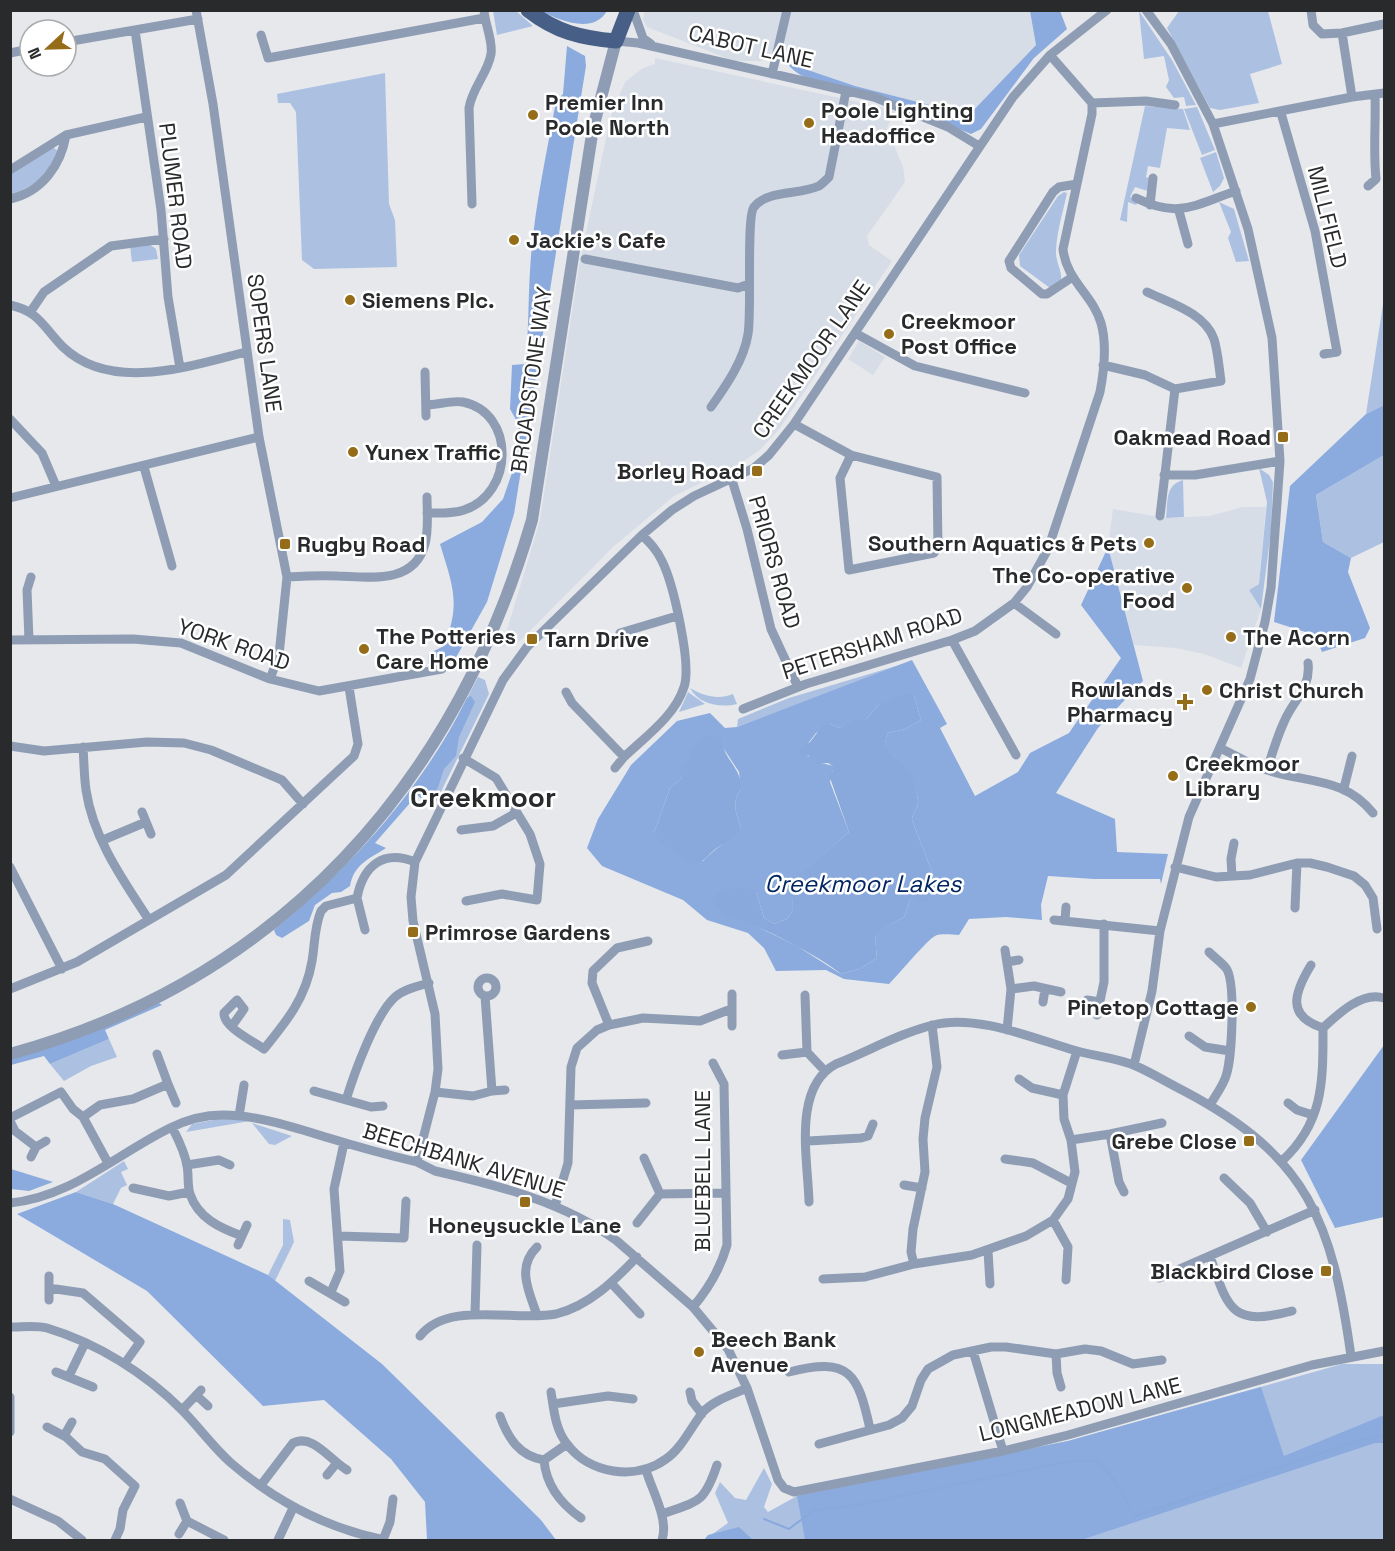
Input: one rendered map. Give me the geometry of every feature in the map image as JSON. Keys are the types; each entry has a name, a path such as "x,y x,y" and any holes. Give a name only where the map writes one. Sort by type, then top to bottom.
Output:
{"main road":[{"name":"CABOT LANE","path":"528,10 549,27 594,39 616,41"},
{"name":"BROADSTONE WAY","path":"616,41 630,10"}],"street":[{"name":"BROADSTONE WAY","path":"630,10 643,38 654,46"},
{"path":"772,74 787,10"},
{"name":"CREEKMOOR LANE","path":"417,1162 435,1092 437,1041 429,982 413,921 411,897 415,862 463,758 503,680 521,654 642,535 687,501 732,480 770,455 794,424 979,146 1035,69 1107,10"},
{"path":"1134,1065 1152,991 1160,931 1189,817 1250,679 1265,622 1271,588 1280,461 1279,407 1272,338 1248,229 1213,124 1171,44 1146,10"},
{"path":"1311,10 1313,25 1322,34 1342,33 1384,24"},
{"path":"261,35 268,58 484,14 492,51 489,63 471,97 469,108 472,204"},
{"path":"78,40 135,30 197,15"},
{"name":"SOPERS LANE","path":"197,15 213,104 259,437 287,577 279,655 270,679"},
{"name":"PLUMER ROAD","path":"135,30 164,238 168,297 180,368"},
{"path":"1342,33 1352,97"},
{"name":"CABOT LANE","path":"616,41 654,46 874,97 948,127 979,146"},
{"name":"BROADSTONE WAY","path":"10,1054 44,1045 150,1001 231,955 282,918 343,862 385,813 456,707 516,575 532,520 593,128 616,41"},
{"path":"1050,55 1092,103 1146,101 1175,105"},
{"path":"711,407 729,382 748,336 752,302 749,284 752,269 749,216 762,200 819,186 829,177 846,91"},
{"name":"MILLFIELD","path":"1213,124 1281,113 1352,97 1380,94 1373,144 1380,181 1368,186"},
{"name":"PETERSHAM ROAD","path":"743,709 798,687 975,631 1014,603 1028,587 1048,549 1100,392 1103,365 1101,323 1071,278 1063,249 1092,103"},
{"name":"MILLFIELD","path":"1281,113 1315,231 1329,332 1337,352 1324,354"},
{"path":"10,170 66,135 146,117"},
{"path":"10,199 35,189 46,179 63,151 66,135"},
{"path":"1150,205 1153,178"},
{"path":"1071,278 1047,294 1042,294 1011,268 1009,261 1053,192 1059,187 1077,184"},
{"path":"1136,198 1150,205 1179,211 1236,191"},
{"path":"1179,211 1180,235 1188,244"},
{"path":"31,311 44,292 111,246 164,238"},
{"path":"585,259 738,288 749,284"},
{"path":"1103,365 1145,375 1174,389 1224,381 1214,340 1204,323 1147,292"},
{"path":"10,305 31,311 64,348 83,360 112,370 138,373 162,372 246,352"},
{"path":"855,333 915,366 1025,393"},
{"path":"425,372 426,416"},
{"path":"1160,516 1174,389"},
{"path":"426,405 462,402 478,409 495,428 503,455 497,483 484,499 464,510 427,513"},
{"path":"10,419 42,453 56,486"},
{"path":"794,424 851,455 937,477 938,547 934,553 849,570 840,478 851,455"},
{"path":"10,498 259,437"},
{"path":"1164,475 1195,475 1280,461"},
{"path":"144,467 172,566"},
{"name":"PRIORS ROAD","path":"732,480 747,529 771,629 798,687"},
{"path":"287,577 340,576 374,579 400,573 422,553 425,543 427,497"},
{"path":"615,768 672,711 685,686 688,665 663,562 642,535"},
{"path":"29,640 27,591 31,578"},
{"path":"1014,603 1056,634"},
{"path":"620,633 676,616"},
{"name":"YORK ROAD","path":"10,640 133,639 181,643 270,679 319,691 442,669"},
{"path":"952,640 1016,755"},
{"path":"1267,770 1285,719 1304,693 1310,674 1308,663"},
{"path":"10,988 62,969 226,876 354,756 358,744 349,687"},
{"path":"566,693 572,703 624,757"},
{"path":"10,746 44,751 155,742 197,745 282,780 303,804"},
{"path":"83,747 86,791 110,860 149,920"},
{"path":"1220,748 1267,770 1344,788 1364,802 1373,813"},
{"path":"1344,788 1352,756"},
{"path":"463,758 496,778 516,813 538,854 542,901 502,894 466,901"},
{"path":"142,812 151,834"},
{"path":"461,830 493,826 516,813"},
{"path":"103,840 146,822"},
{"path":"1232,876 1231,859 1234,843"},
{"path":"365,930 357,898 365,874 376,861 388,857 415,862"},
{"path":"1175,867 1216,877 1250,875 1297,863 1327,867 1354,876 1365,885 1372,898 1377,929"},
{"path":"1295,908 1297,863"},
{"path":"10,867 14,884 62,969"},
{"path":"232,1026 261,1054 295,1011 302,998 312,961 321,911 326,906 357,898"},
{"path":"1065,907 1065,920"},
{"path":"1054,920 1160,931"},
{"path":"1097,1015 1104,982 1104,924"},
{"path":"609,1025 592,983 593,971 617,948 648,941"},
{"path":"1005,950 1011,989 1007,1030"},
{"path":"1209,952 1227,969 1232,981 1230,1009 1233,1029 1226,1077 1210,1105"},
{"path":"1007,962 1019,960"},
{"path":"1311,965 1299,991 1296,1005 1299,1015 1308,1023 1323,1028"},
{"path":"346,1100 356,1067 393,999 407,990 429,982"},
{"path":"1011,989 1035,986 1061,992"},
{"path":"1042,1002 1045,989"},
{"path":"732,994 732,1026"},
{"path":"805,995 807,1052 824,1070"},
{"path":"485,996 492,1091"},
{"path":"1282,1161 1303,1140 1322,1089 1323,1028 1347,1006 1372,998 1384,998"},
{"path":"1087,1000 1100,1002"},
{"path":"555,1206 568,1163 571,1067 577,1048 597,1030 609,1025 643,1018 700,1021 731,1009"},
{"path":"809,1202 808,1102 813,1085 824,1070 932,1025 959,1022 1007,1030 1134,1065 1210,1105 1242,1125 1282,1161 1315,1210 1331,1250 1352,1356"},
{"path":"914,1264 911,1243 926,1172 923,1139 925,1118 937,1067 932,1025"},
{"path":"1190,1036 1205,1047 1230,1051"},
{"path":"823,1279 866,1277 914,1264 988,1251 1026,1236 1053,1220 1068,1199 1075,1172 1071,1140 1064,1119 1063,1095 1077,1051"},
{"path":"782,1055 807,1052"},
{"path":"157,1054 176,1103"},
{"name":"BLUEBELL LANE","path":"693,1307 710,1287 722,1264 727,1245 723,1084 713,1063"},
{"path":"1019,1079 1032,1088 1063,1095"},
{"path":"55,1082 73,1109 83,1117 108,1163"},
{"path":"83,1117 100,1105 133,1098 168,1084"},
{"path":"239,1116 244,1085"},
{"path":"435,1092 473,1096 506,1090"},
{"path":"36,1147 15,1131 10,1119 61,1092"},
{"path":"314,1092 371,1107 383,1106"},
{"path":"570,1106 646,1103"},
{"path":"1288,1103 1297,1110 1313,1115"},
{"name":"BEECHBANK AVENUE","path":"10,1203 46,1196 69,1187 172,1127 208,1116 239,1116 417,1162 435,1171 555,1206 601,1229 637,1257 693,1307 728,1349 747,1388 778,1480 784,1488"},
{"path":"1071,1140 1162,1123"},
{"path":"808,1141 873,1137 873,1124"},
{"path":"172,1127 187,1165 189,1192 205,1218 240,1240 247,1225"},
{"path":"1110,1134 1119,1182 1124,1192"},
{"path":"31,1157 36,1147 46,1141"},
{"path":"331,1292 340,1271 334,1189 344,1143"},
{"path":"219,1160 224,1149"},
{"path":"644,1158 660,1194"},
{"path":"1005,1159 1033,1163 1071,1183"},
{"path":"187,1165 219,1160 230,1165"},
{"path":"1224,1178 1250,1203 1267,1232"},
{"path":"146,1192 149,1182"},
{"path":"904,1185 922,1188"},
{"path":"133,1188 169,1196 189,1192"},
{"path":"660,1194 724,1193"},
{"path":"637,1223 660,1194"},
{"path":"405,1238 406,1201"},
{"path":"1159,1278 1315,1210"},
{"path":"1053,1220 1068,1247 1066,1280"},
{"path":"339,1236 415,1240"},
{"path":"475,1314 477,1245"},
{"path":"537,1247 528,1256 525,1269 526,1282 537,1315"},
{"path":"988,1251 990,1284"},
{"path":"1210,1256 1224,1298 1242,1315 1262,1319 1292,1311"},
{"path":"420,1336 423,1324 475,1314 555,1314 612,1284 637,1257"},
{"path":"49,1276 49,1300"},
{"path":"309,1281 345,1302"},
{"path":"612,1284 640,1314"},
{"path":"49,1288 83,1293 150,1348"},
{"path":"10,1327 45,1327 85,1343 125,1363 182,1410 212,1444 293,1508 360,1535 384,1540 390,1522 393,1499"},
{"path":"125,1363 140,1342"},
{"path":"69,1376 85,1343"},
{"path":"819,1443 889,1425 902,1418 912,1406 921,1380 933,1366 953,1355 1006,1347 1056,1354 1084,1349 1113,1355 1133,1364 1162,1360"},
{"path":"973,1351 1003,1451"},
{"name":"LONGMEADOW LANE","path":"784,1488 794,1492 805,1491 855,1479 1003,1451 1352,1356 1384,1351"},
{"path":"1056,1354 1056,1373 1061,1387"},
{"path":"789,1372 825,1365 845,1372 858,1384 870,1430"},
{"path":"56,1372 93,1388"},
{"path":"551,1392 559,1429 567,1444 588,1462 603,1469 631,1472 646,1470 669,1457 702,1414 715,1402 747,1388"},
{"path":"690,1392 692,1401 702,1414"},
{"path":"182,1410 198,1393 207,1406"},
{"path":"553,1404 608,1396 633,1399"},
{"path":"10,1397 10,1432"},
{"path":"500,1416 506,1431 522,1453 544,1460"},
{"path":"63,1436 72,1422"},
{"path":"47,1427 63,1436 82,1452 105,1459 139,1484 123,1510 120,1529 115,1540"},
{"path":"261,1485 292,1443 300,1440 308,1440 336,1464 347,1470"},
{"path":"544,1460 567,1444"},
{"path":"544,1460 545,1476 557,1495 581,1518"},
{"path":"327,1475 336,1464"},
{"path":"662,1514 702,1498 709,1490 717,1465"},
{"path":"646,1470 662,1514 664,1534 662,1540"},
{"path":"10,1498 58,1521 78,1539"},
{"path":"180,1503 187,1521 225,1540"},
{"path":"278,1540 293,1508"},
{"path":"179,1534 187,1521"}],"shaded area":[{"path":"645,10 1030,11 1036,45 969,115 855,86 768,58 761,61 734,61 647,27 643,19"},
{"path":"493,11 516,11 533,26 497,35"},
{"path":"541,11 607,11 601,18 585,24 566,21"},
{"path":"1030,11 1060,11 1067,29 1034,58 981,129 971,134 885,97 806,78 787,63 855,86 969,115 1036,45"},
{"path":"1139,11 1172,60 1196,105 1186,106 1184,97 1174,98 1166,87 1169,80 1164,56 1144,59"},
{"path":"1179,11 1268,11 1282,64 1250,74 1259,103 1220,110 1210,108 1167,28"},
{"path":"567,46 585,56 586,66 514,514 487,602 454,661 428,664 428,654 444,646 454,606 451,584 440,544 482,522 503,499 513,470 519,425 510,409 512,365 525,364 534,228 556,101 563,94"},
{"path":"655,58 895,110 887,128 903,167 905,182 867,236 869,245 892,261 780,428 760,450 738,465 674,496 613,547 517,644 502,647 540,520 579,266 611,115 625,82 643,68 655,64"},
{"path":"385,73 389,204 395,220 397,267 314,269 302,260 296,112 290,103 278,103 277,94"},
{"path":"1145,106 1183,109 1190,130 1167,128 1160,168 1148,166 1146,177 1151,179 1148,191 1135,187 1130,197 1138,202 1136,205 1128,202 1127,222 1120,220"},
{"path":"1197,107 1215,150 1202,155 1184,109"},
{"path":"53,147 59,152 43,178 11,197 11,174"},
{"path":"1216,152 1224,178 1213,192 1200,158"},
{"path":"1064,192 1067,193 1056,250 1061,282 1050,288 1020,266 1019,255 1058,196"},
{"path":"1219,202 1234,209 1249,261 1236,262 1228,238 1231,232"},
{"path":"149,244 156,249 158,259 132,262 130,246"},
{"path":"1384,298 1384,405 1366,414"},
{"path":"859,341 885,357 873,375 848,359"},
{"path":"1384,405 1384,455 1316,495 1323,542 1351,558 1348,572 1370,628 1365,638 1322,652 1315,635 1274,622 1290,486 1366,414"},
{"path":"1384,455 1384,542 1351,558 1323,542 1316,495"},
{"path":"1259,468 1269,475 1273,482 1271,531 1261,609 1249,590 1259,584 1267,502"},
{"path":"1183,480 1184,517 1166,518 1170,490 1177,482"},
{"path":"1242,507 1266,507 1259,584 1249,590 1261,609 1241,668 1204,654 1175,648 1134,645 1108,547 1113,509 1166,518 1210,516"},
{"path":"1108,547 1143,681 1098,728 1056,793 1115,819 1117,852 1168,854 1161,884 1160,879 1048,876 1041,905 1042,920 1006,917 969,919 959,935 940,935 931,939 889,984 844,979 826,970 776,971 764,948 748,933 707,920 683,900 602,866 587,848 598,819 631,765 677,721 710,713 725,728 737,727 912,660 947,724 940,728 975,796 1018,772 1030,753 1069,733 1121,658 1081,605","holes":["914,696 921,720 905,729 888,733 885,745 886,749 901,763 918,797 912,820 936,883 910,900 904,917 878,930 876,933 877,958 859,969 841,974 797,946 737,917 756,892 764,918 774,924 787,919 793,910 792,882 849,832 830,782 834,766 821,763 807,755 806,746 816,733 830,724 840,728 866,719 878,706","722,746 739,772 741,789 735,808 741,828 703,861 654,833 670,788 682,778 680,770 693,755"]},
{"path":"906,663 906,665 737,727 738,719 789,698"},
{"path":"478,677 485,680 489,694 434,806 417,795"},
{"path":"690,688 711,696 722,697 733,694 737,704 724,706 705,702"},
{"path":"688,692 705,704 679,712"},
{"path":"471,696 475,702 459,737 456,756 444,769 434,799 428,804 417,795 375,843 386,848 359,867 350,886 341,892 332,893 315,905 309,921 282,938 276,935 274,930 331,880 407,795 429,764 467,698"},
{"path":"159,1003 162,1005 105,1030 109,1039 50,1064 44,1056 11,1065 11,1057 73,1040"},
{"path":"109,1039 117,1057 91,1066 64,1081 50,1064"},
{"path":"1384,1045 1384,1217 1335,1228 1301,1160"},
{"path":"224,1118 250,1121 186,1132 192,1124"},
{"path":"252,1123 292,1136 275,1145 269,1144"},
{"path":"124,1161 128,1169 121,1172 127,1185 121,1188 113,1204 76,1192"},
{"path":"11,1169 53,1182 29,1191 11,1189"},
{"path":"76,1192 113,1204 268,1275 382,1364 541,1520 556,1540 427,1540 425,1502 391,1459 324,1400 263,1406 147,1291 17,1214"},
{"path":"283,1219 290,1220 294,1242 275,1281 268,1275 283,1245"},
{"path":"1342,1364 1384,1364 1384,1540 704,1540 728,1523 715,1493 720,1482 735,1498 746,1500 764,1468 772,1484 764,1507 768,1512 797,1496 1068,1441"},
{"path":"1261,1387 1284,1456 1384,1415 1384,1443 1375,1443 1081,1540 805,1540 797,1496 1068,1441"},
{"path":"739,1527 753,1540 704,1540 708,1535"}],"water":[{"name":"Creekmoor Lakes","path":"906,693 914,696 921,720 905,729 888,733 886,745 887,749 905,766 914,783 918,802 912,820 936,883 927,901 919,902 916,898 910,900 904,917 879,930 876,938 877,958 859,969 841,974 785,940 750,924 727,918 711,900 720,893 744,888 756,892 764,918 774,924 787,919 793,910 791,882 849,832 829,775 833,771 833,766 828,763 817,764 808,755 801,756 799,749 810,742 823,725 830,724 840,728 855,720 866,719 878,706"},
{"name":"Creekmoor Lakes","path":"707,735 722,739 725,752 739,775 741,789 735,808 741,828 735,836 704,860 696,861 675,853 661,843 654,833 670,788 682,778 679,770 692,755 689,750"}],"waterway":[{"path":"1133,1517 1360,1440 1384,1436"},
{"path":"764,1519 789,1529 814,1510 852,1506 1071,1461 1098,1461 1115,1481 1130,1508"}],"place":[{"name":"Premier Inn Poole North","path":"533,115"},
{"name":"Poole Lighting Headoffice","path":"809,123"},
{"name":"Jackie's Cafe","path":"514,240"},
{"name":"Siemens Plc.","path":"350,300"},
{"name":"Creekmoor Post Office","path":"889,334"},
{"name":"Oakmead Road","path":"1283,437"},
{"name":"Yunex Traffic","path":"353,452"},
{"name":"Borley Road","path":"757,471"},
{"name":"Southern Aquatics & Pets","path":"1149,543"},
{"name":"Rugby Road","path":"285,544"},
{"name":"The Co-operative Food","path":"1187,588"},
{"name":"The Acorn","path":"1231,637"},
{"name":"Tarn Drive","path":"532,639"},
{"name":"The Potteries Care Home","path":"364,649"},
{"name":"Christ Church","path":"1207,690"},
{"name":"Rowlands Pharmacy","path":"1185,702"},
{"name":"Creekmoor Library","path":"1173,776"},
{"name":"Primrose Gardens","path":"413,932"},
{"name":"Pinetop Cottage","path":"1251,1007"},
{"name":"Grebe Close","path":"1249,1141"},
{"name":"Honeysuckle Lane","path":"525,1202"},
{"name":"Blackbird Close","path":"1326,1271"},
{"name":"Beech Bank Avenue","path":"699,1352"}],"district":[{"name":"Creekmoor","path":"483,797"}]}
